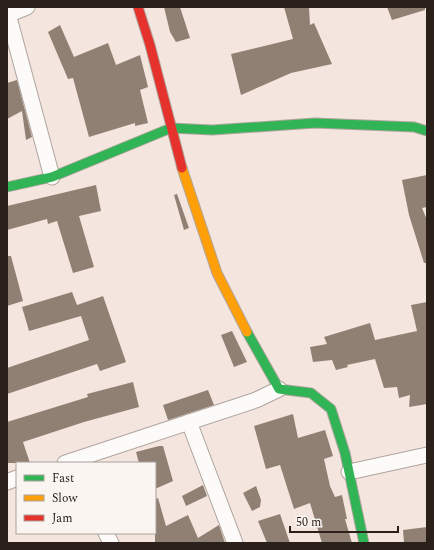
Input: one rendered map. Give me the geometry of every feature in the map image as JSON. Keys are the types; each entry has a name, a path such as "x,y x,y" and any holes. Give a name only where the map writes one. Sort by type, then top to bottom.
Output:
{"street":[{"path":"27,7 8,14 52,177"},
{"path":"138,7 150,46 170,128 186,184 217,273 254,347 279,389"},
{"path":"7,187 52,177 170,128 212,130 315,123 414,127 427,131"},
{"path":"72,462 256,400 279,389 311,392 331,409 349,472 364,543"},
{"path":"189,422 234,543"},
{"path":"349,472 427,455"},
{"path":"106,534 111,543"}],"building":[{"path":"164,7 180,7 190,38 176,42 170,32"},
{"path":"284,7 309,7 310,25 314,23 332,64 291,73 241,95 231,54 293,39"},
{"path":"387,7 425,7 425,10 392,20"},
{"path":"60,25 74,57 108,43 116,65 140,55 148,87 140,90 148,123 135,126 135,123 89,137 73,78 68,79 48,32"},
{"path":"17,80 32,137 26,140 22,111 7,119 7,83"},
{"path":"427,175 427,207 422,208 427,220 427,263 424,263 409,215 402,180"},
{"path":"96,185 101,211 79,216 94,267 73,273 57,221 48,224 47,219 7,230 7,206"},
{"path":"177,194 189,228 184,230 174,195"},
{"path":"7,256 11,256 23,301 7,306"},
{"path":"72,292 77,305 103,296 126,362 100,371 97,364 7,394 7,368 89,340 81,316 29,331 22,307"},
{"path":"427,302 427,404 409,407 410,395 399,398 397,387 384,388 375,359 347,365 348,367 336,370 332,360 313,362 310,347 327,344 324,337 370,323 375,340 417,331 411,305"},
{"path":"232,331 247,362 234,367 221,335"},
{"path":"133,382 139,407 84,422 23,442 30,462 7,463 7,422 88,397 87,394"},
{"path":"208,390 214,405 168,420 163,405"},
{"path":"293,414 298,438 325,430 333,456 324,459 330,486 335,497 342,495 347,519 345,519 352,543 322,543 310,503 294,509 280,465 266,469 254,426"},
{"path":"163,446 173,481 156,489 156,462 139,462 136,452"},
{"path":"203,485 207,496 186,506 182,496"},
{"path":"256,486 261,500 260,507 252,511 243,493"},
{"path":"158,498 166,526 188,515 198,538 219,525 225,543 155,543 156,499"},
{"path":"280,514 290,543 267,543 258,521"},
{"path":"427,527 427,543 404,543 403,530"}],"traffic: fast":[{"path":"7,187 52,177 171,128 212,130 315,123 414,127 427,131"},
{"path":"247,332 279,389 311,393 331,409 345,453 364,543"}],"traffic: slow":[{"path":"182,168 217,273 247,332"}],"traffic: jam":[{"path":"138,7 150,45 182,168"}]}
